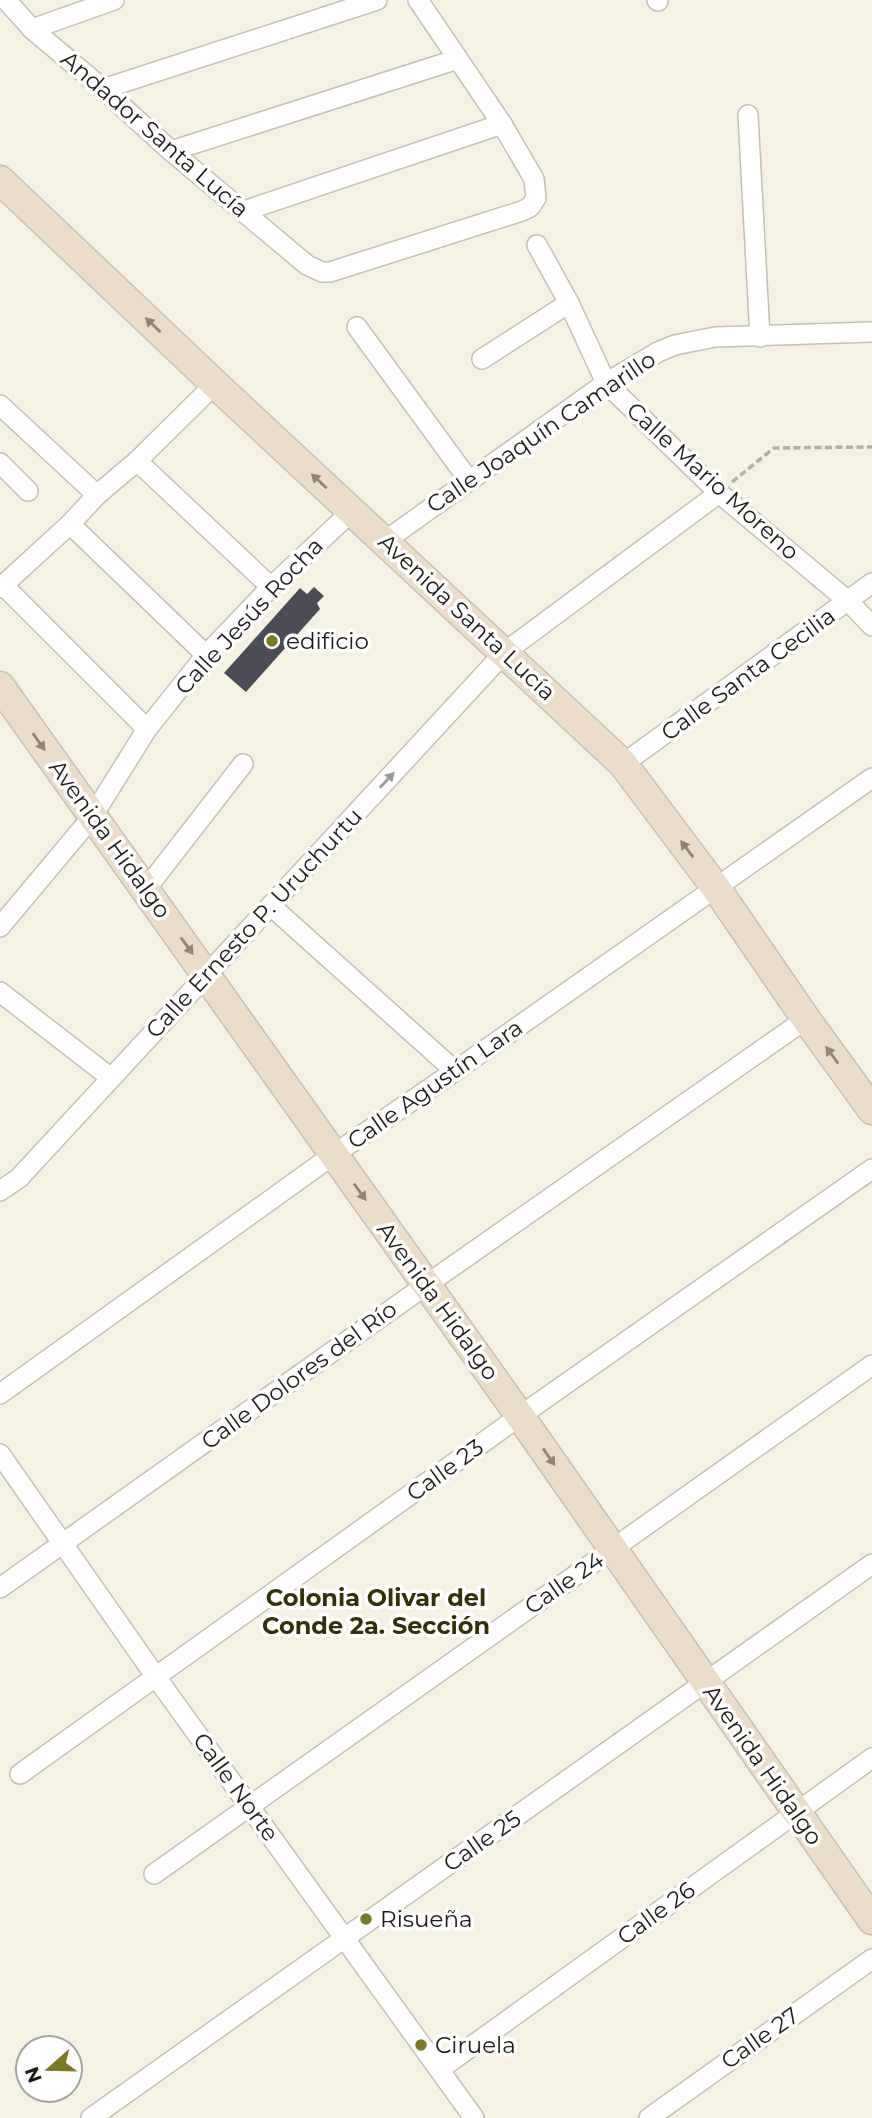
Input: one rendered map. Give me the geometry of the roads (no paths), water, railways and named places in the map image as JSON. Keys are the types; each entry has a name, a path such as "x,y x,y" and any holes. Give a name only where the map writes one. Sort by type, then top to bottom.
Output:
{"street":[{"name":"Andador Santa Lucía","path":"6,0 32,29 171,151 307,265 322,272 340,270 522,211 530,206 536,198 534,180 502,124"},
{"path":"32,29 114,0"},
{"path":"103,89 377,0"},
{"path":"244,211 502,124 418,0"},
{"path":"171,151 458,58"},
{"path":"748,116 760,337"},
{"name":"Avenida Santa Lucía","path":"0,180 623,764 716,888 872,1110"},
{"name":"Calle Mario Moreno","path":"537,245 569,303 606,383 719,493 848,601 872,626"},
{"path":"482,359 569,303"},
{"path":"358,327 468,479"},
{"name":"Calle Joaquín Camarillo","path":"385,541 468,479 606,383 657,352 674,345 715,337 872,332"},
{"path":"147,729 2,587 215,384"},
{"path":"0,405 97,495"},
{"path":"137,461 271,587"},
{"path":"0,463 27,491"},
{"name":"Calle Ernesto P. Uruchurtu","path":"0,1191 19,1178 505,652 719,493"},
{"name":"Calle Jesús Rocha","path":"0,927 92,817 147,729 206,655 271,587 352,511"},
{"path":"70,524 206,655"},
{"name":"Calle Santa Cecilia","path":"623,764 872,583"},
{"name":"Avenida Hidalgo","path":"0,686 520,1416 872,1920"},
{"path":"146,889 243,764"},
{"name":"Calle Agustín Lara","path":"0,1394 333,1155 872,778"},
{"path":"271,906 455,1071"},
{"path":"0,992 111,1078"},
{"name":"Calle Dolores del Río","path":"0,1588 806,1019"},
{"name":"Calle 23","path":"20,1774 520,1416 872,1169"},
{"name":"Calle 24","path":"154,1874 872,1366"},
{"name":"Calle Norte","path":"0,1454 156,1677 474,2118"},
{"name":"Calle 25","path":"91,2118 872,1564"},
{"name":"Calle 26","path":"440,2069 872,1758"},
{"name":"Calle 27","path":"649,2118 872,1959"}],"place":[{"name":"edificio","path":"272,641"},
{"name":"Risueña","path":"366,1919"},
{"name":"Ciruela","path":"421,2045"}],"district":[{"name":"Colonia Olivar del Conde 2a. Sección","path":"376,1612"}]}
